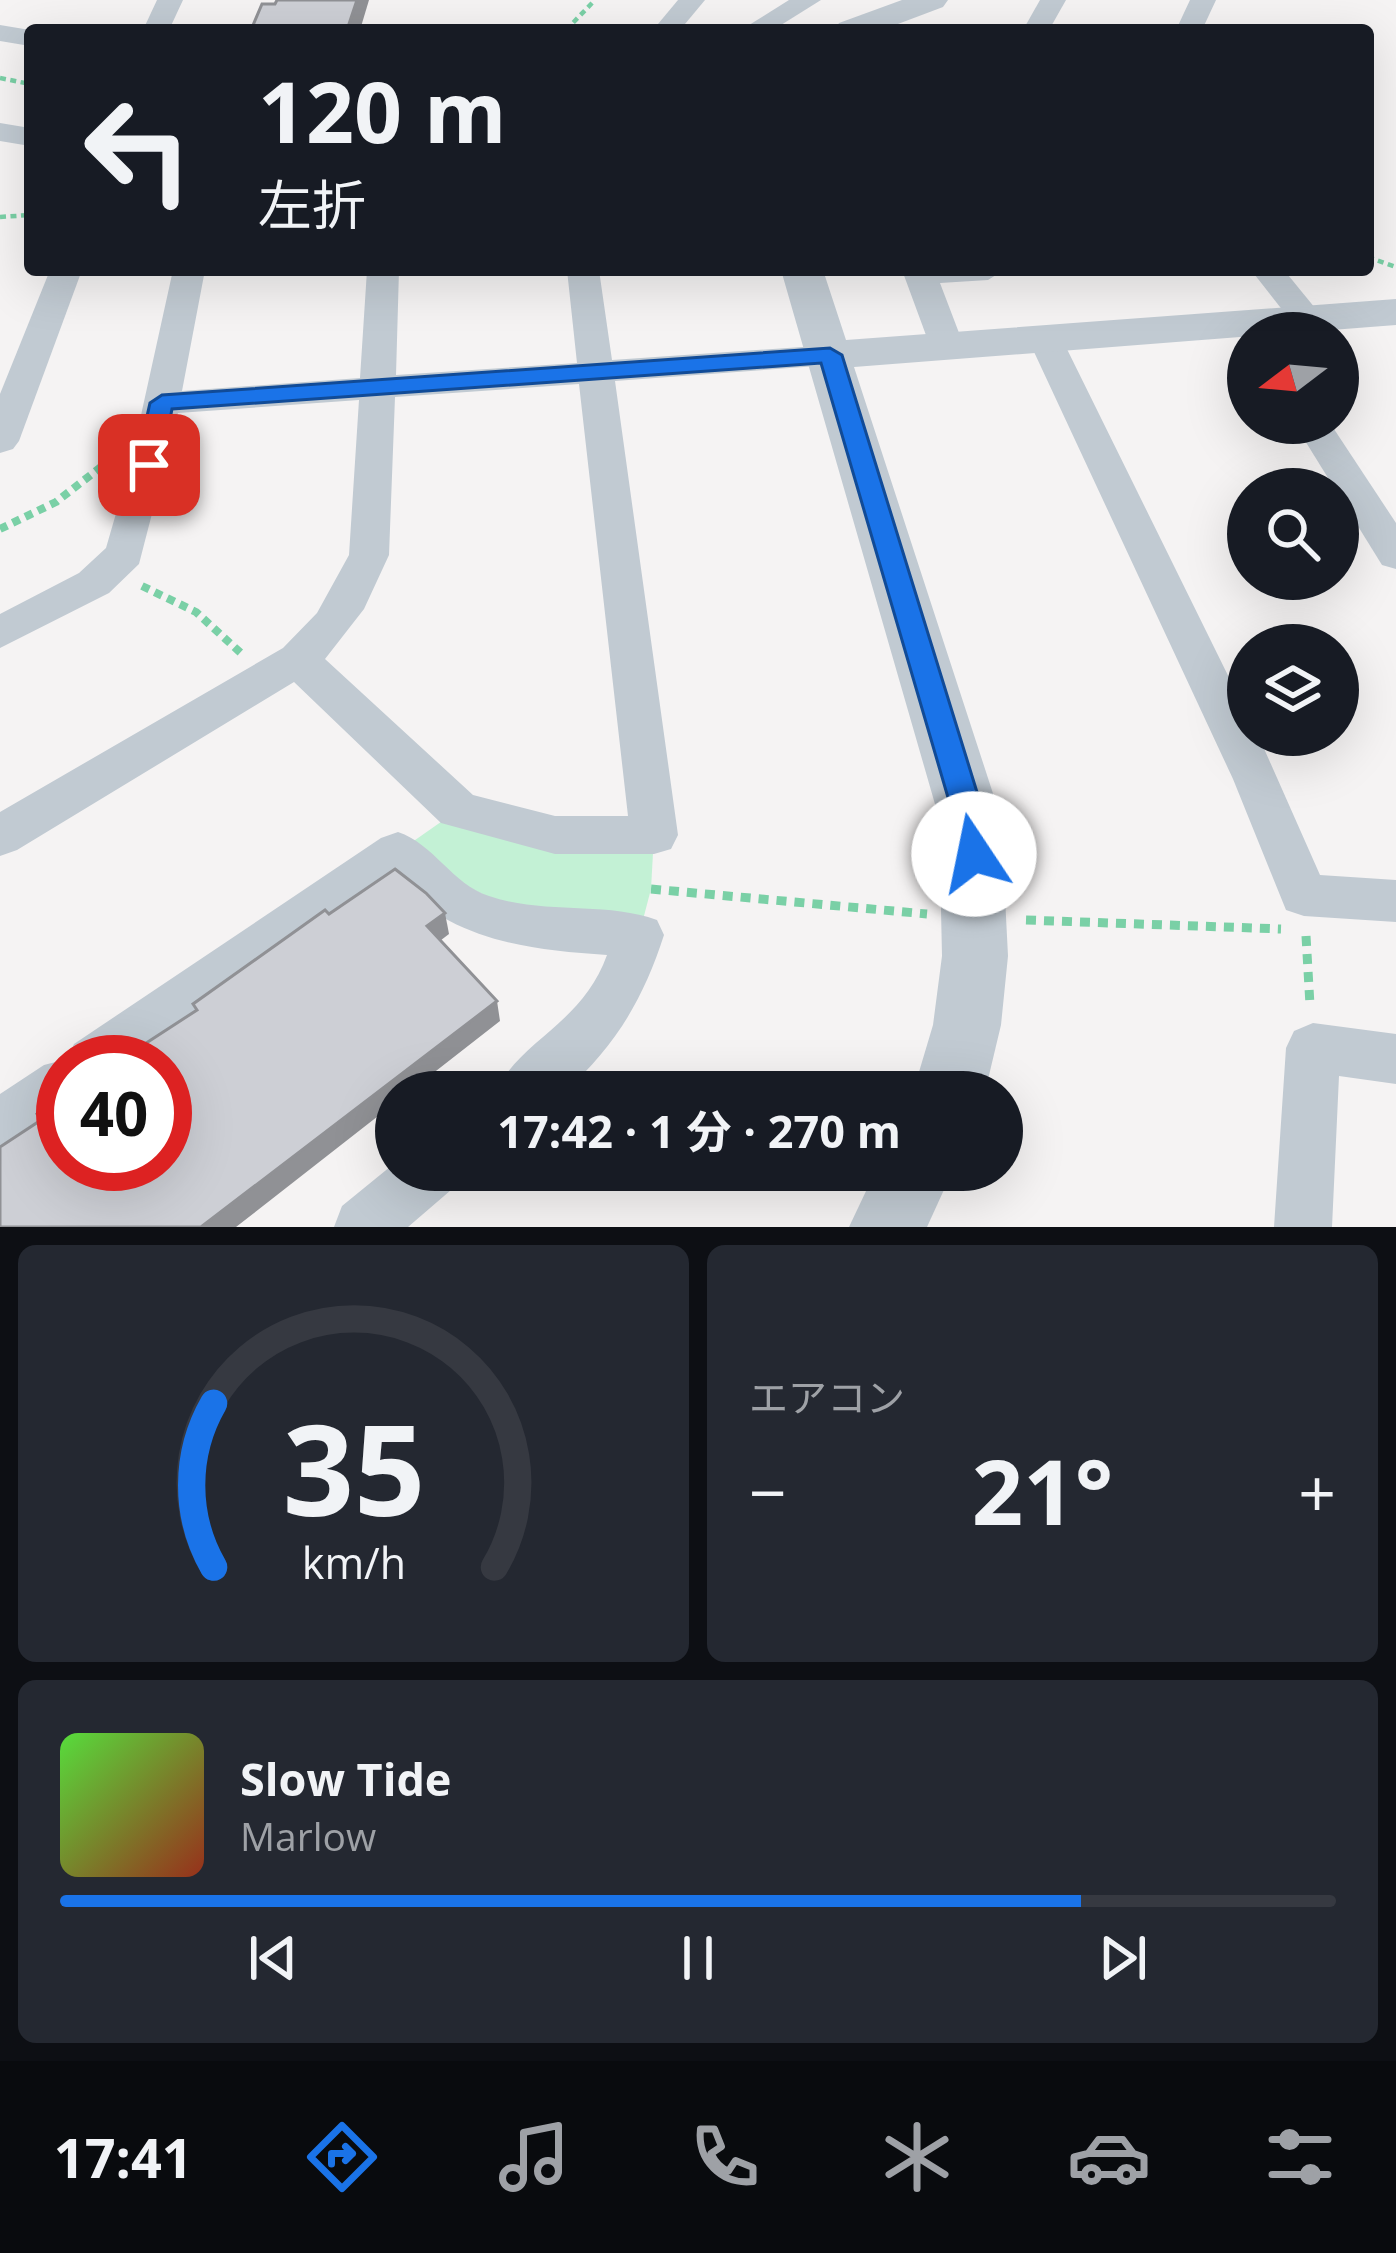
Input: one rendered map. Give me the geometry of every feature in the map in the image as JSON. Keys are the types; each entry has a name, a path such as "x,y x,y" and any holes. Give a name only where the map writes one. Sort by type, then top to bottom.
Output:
{"street":[{"path":"671,24 692,0"},
{"path":"765,24 808,0"},
{"path":"867,24 932,0"},
{"path":"0,441 8,401 63,276"},
{"path":"0,633 108,572 125,554 187,276"},
{"path":"0,836 283,669 329,630 355,595 369,555 383,276"},
{"path":"283,669 458,810 555,835 654,835 585,276"},
{"path":"804,276 970,818 977,918 974,968 953,1071"},
{"path":"920,276 947,346"},
{"path":"1272,276 1301,312"},
{"path":"1359,315 1396,312"},
{"path":"162,403 1227,329"},
{"path":"1045,339 1237,736 1305,913 1396,901"},
{"path":"1325,444 1396,555"},
{"path":"132,1035 398,852 425,880 470,911 551,928 645,912 620,994 587,1039 549,1071"},
{"path":"1304,1227 1313,1048 1396,1059"},
{"path":"0,1126 36,1101"},
{"path":"363,1227 406,1191"},
{"path":"886,1227 905,1191"}],"path":[{"path":"572,24 595,0"},
{"path":"0,529 56,502 102,470 115,454"},
{"path":"108,572 196,612 283,669"},
{"path":"654,835 645,912 977,918 1305,913 1313,1048"}],"green space":[{"path":"458,810 654,835 651,889 639,935 551,928 398,852"}],"building":[{"path":"277,0 357,0 349,24 254,24 262,4"},
{"path":"395,869 445,913 427,926 497,1001 405,1071 375,1071 375,1094 201,1227 0,1227 0,1147 36,1123 36,1191 192,1191 192,1035 159,1035 197,1010 193,1004 325,910 329,914"}],"route":[{"path":"149,465 162,403 830,355 970,818 974,854"}]}
